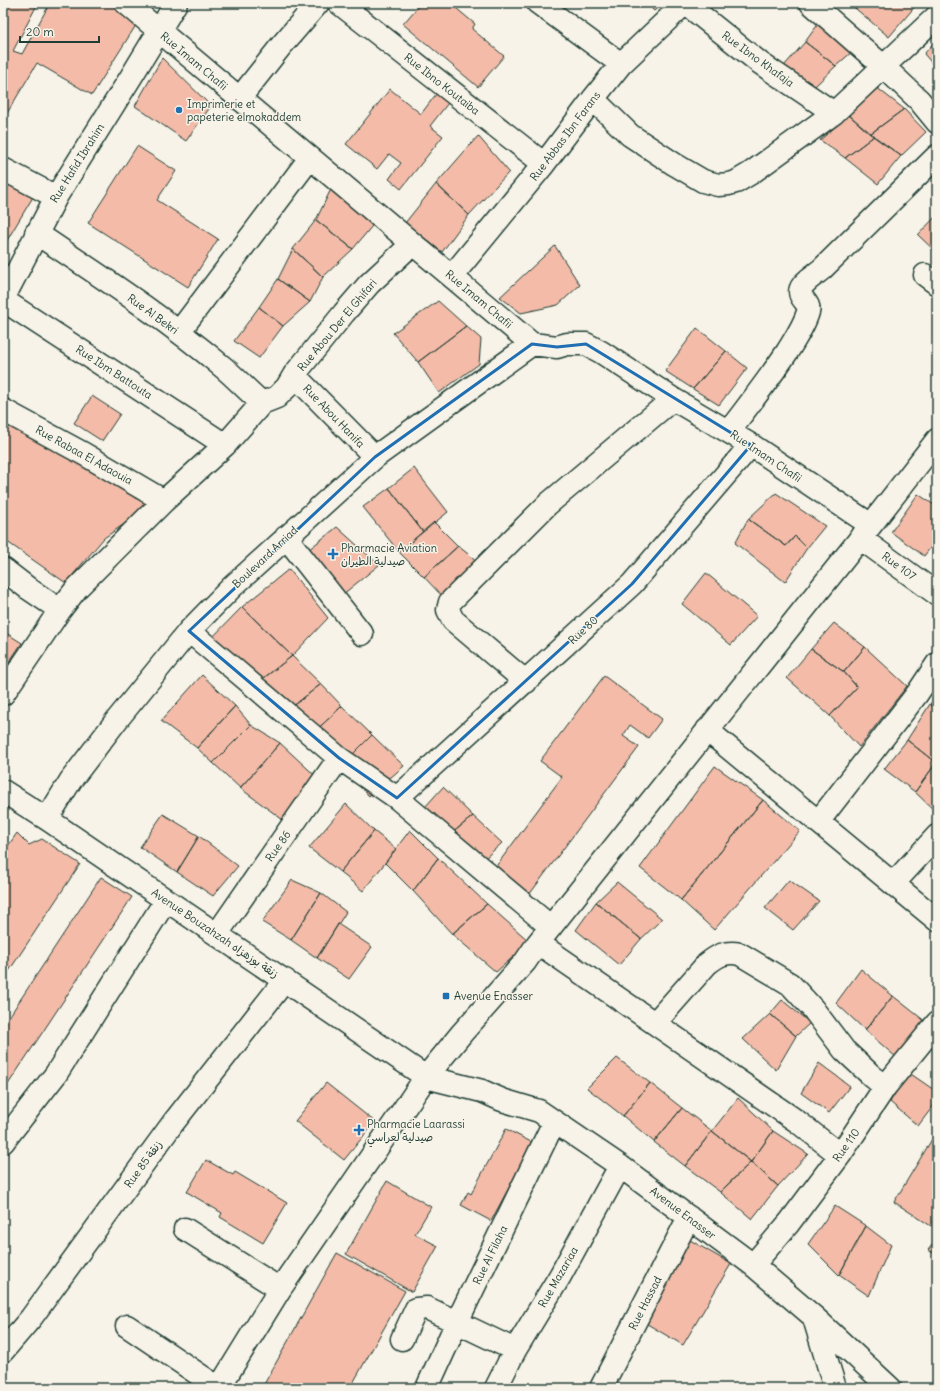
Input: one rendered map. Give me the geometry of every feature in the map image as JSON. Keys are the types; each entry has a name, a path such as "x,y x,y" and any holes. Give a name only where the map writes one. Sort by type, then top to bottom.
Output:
{"street":[{"name":"Rue Imam Chafii","path":"126,3 532,344 558,347 567,344 586,344 601,352 673,399 751,445 866,532"},
{"name":"Rue Hafid Ibrahim","path":"3,300 36,233 56,197 160,32 176,3"},
{"path":"239,99 281,46 318,3"},
{"name":"Rue Ibno Koutaiba","path":"339,3 544,164"},
{"path":"538,3 621,64"},
{"name":"Rue Abbas Ibn Farans","path":"452,276 544,164 621,64 685,3"},
{"name":"Rue Ibno Khafaja","path":"685,3 760,63 834,113"},
{"path":"811,3 884,67 918,100 937,122"},
{"path":"928,3 937,11"},
{"path":"593,99 630,135 702,181 718,185 736,182 752,173 834,113 937,16"},
{"path":"729,431 771,375 800,332 809,310 808,305 801,297 800,292 803,285 822,269 937,156"},
{"path":"179,332 310,158"},
{"path":"3,169 56,197"},
{"name":"Rue Al Bekri","path":"36,233 106,280 179,332 224,368 262,403"},
{"name":"Rue Abou Der El Ghifari","path":"262,403 277,397 287,387 294,375 354,301 369,284 412,244"},
{"name":"Rue Ibm Battouta","path":"3,300 225,445"},
{"name":"Boulevard Arriad","path":"47,819 76,774 116,721 189,631 232,587 375,457 532,344"},
{"name":"Rue Abou Hanifa","path":"294,375 375,457"},
{"path":"526,682 453,620 448,610 450,602 548,504 673,399"},
{"path":"3,694 60,610 77,588 164,501 225,445 262,403"},
{"name":"Rue Rabaa El Adaouia","path":"3,410 84,454 164,501"},
{"path":"127,1326 219,1388 280,1289 426,1077 462,1033 525,962 707,730 866,532 937,440"},
{"name":"Rue 80","path":"397,798 632,584 751,445"},
{"name":"Rue 107","path":"866,532 937,594"},
{"path":"286,537 362,634"},
{"path":"3,569 60,610"},
{"path":"189,631 339,758 397,798 545,935 655,1023 798,1122 840,1155"},
{"path":"818,822 917,694 937,664"},
{"path":"707,730 937,920"},
{"name":"Rue 86","path":"217,934 339,758"},
{"name":"Avenue Bouzahzah زنقة بوزهزاه","path":"3,792 47,819 426,1077"},
{"path":"893,884 937,836"},
{"path":"3,1142 56,1074 166,900"},
{"path":"655,1023 717,956 732,952 740,954 790,984 813,1009 844,1050 886,1087"},
{"name":"Rue 85 زنقة","path":"3,1351 31,1318 173,1123 285,980"},
{"name":"Rue 110","path":"753,1265 789,1223 840,1155 886,1087 937,1023"},
{"name":"Avenue Enasser","path":"426,1077 482,1091 502,1100 540,1111 620,1166 753,1265 814,1317 890,1388"},
{"name":"Rue Al Filaha","path":"427,1388 554,1122"},
{"name":"Rue Mazariaa","path":"496,1388 515,1350 560,1276 620,1166"},
{"name":"Rue Hassad","path":"601,1388 689,1217"},
{"path":"185,1229 280,1289"},
{"path":"402,1339 416,1309 427,1308 515,1350"},
{"path":"814,1317 835,1388"}],"highlighted area":[{"path":"532,344 557,347 586,344 751,445 632,584 397,798 339,758 189,631 375,457"}],"building":[{"path":"3,3 38,3 13,51 22,54 50,3 114,3 138,22 92,95 37,63 3,120"},
{"path":"421,3 450,3 475,24 472,29 504,56 478,87 403,24"},
{"path":"646,3 663,3 654,11"},
{"path":"849,3 918,3 889,37"},
{"path":"819,23 854,50 836,66 805,42"},
{"path":"937,39 937,69 924,54"},
{"path":"805,42 836,66 815,86 784,66"},
{"path":"162,58 211,106 186,141 135,106"},
{"path":"876,87 904,109 870,134 849,115"},
{"path":"390,89 421,114 440,89 452,98 430,126 443,136 401,189 389,179 401,163 389,154 377,169 346,144"},
{"path":"904,109 926,132 901,156 870,134"},
{"path":"849,115 874,136 845,158 820,140"},
{"path":"478,136 509,172 469,215 436,184"},
{"path":"874,136 901,156 878,184 845,158"},
{"path":"137,146 176,171 157,200 218,239 188,287 88,223"},
{"path":"3,176 36,192 3,247"},
{"path":"436,184 469,215 442,252 405,223"},
{"path":"332,187 372,226 353,249 316,220"},
{"path":"937,215 937,253 918,235"},
{"path":"316,220 353,249 323,277 293,249"},
{"path":"555,246 580,285 558,305 521,313 500,297"},
{"path":"293,249 323,277 310,302 278,279"},
{"path":"278,279 310,302 283,326 259,307"},
{"path":"438,301 466,326 418,362 393,333"},
{"path":"259,307 283,326 259,358 234,341"},
{"path":"466,326 481,339 479,364 439,393 418,362"},
{"path":"697,328 726,351 693,389 665,371"},
{"path":"726,351 747,368 719,405 693,389"},
{"path":"92,396 120,414 102,441 74,423"},
{"path":"3,418 148,499 140,513 104,538 66,583 3,539"},
{"path":"414,468 448,512 423,532 389,488"},
{"path":"389,488 423,532 399,552 363,507"},
{"path":"776,493 825,526 807,548 795,536 786,546 748,519"},
{"path":"918,494 937,507 937,539 924,556 891,532"},
{"path":"748,519 786,546 795,536 807,548 785,582 735,543"},
{"path":"434,522 458,546 424,577 399,552"},
{"path":"337,527 379,565 342,595 308,550"},
{"path":"458,546 477,561 442,596 424,577"},
{"path":"289,569 328,618 292,656 242,607"},
{"path":"706,573 757,616 731,645 682,604"},
{"path":"242,607 292,656 251,688 207,643"},
{"path":"834,623 865,647 844,672 811,649"},
{"path":"3,631 22,643 3,671"},
{"path":"865,647 907,686 859,747 830,716 857,687 844,672"},
{"path":"811,649 844,672 857,687 830,716 787,678"},
{"path":"292,656 321,684 282,715 251,688"},
{"path":"202,675 235,706 197,748 161,721"},
{"path":"604,676 662,719 648,738 630,725 623,736 639,747 529,895 494,869 562,777 540,761"},
{"path":"321,684 342,706 308,738 282,715"},
{"path":"937,694 937,710 930,704"},
{"path":"930,704 937,710 936,763 907,740"},
{"path":"235,706 251,725 213,763 197,748"},
{"path":"342,706 372,735 341,766 308,738"},
{"path":"251,725 280,743 240,788 213,763"},
{"path":"372,735 404,766 369,796 341,766"},
{"path":"907,740 936,763 915,792 884,769"},
{"path":"280,743 321,781 291,826 240,788"},
{"path":"936,763 937,764 937,813 915,792"},
{"path":"715,766 763,800 681,900 640,868"},
{"path":"443,787 473,816 440,843 416,817"},
{"path":"763,800 800,831 714,930 681,900"},
{"path":"346,804 374,831 340,872 309,848"},
{"path":"163,814 199,836 177,872 140,847"},
{"path":"473,816 502,843 475,867 440,843"},
{"path":"410,830 438,858 413,891 385,863"},
{"path":"374,831 396,849 363,891 340,872"},
{"path":"17,833 29,845 42,839 80,864 3,980 3,853"},
{"path":"199,836 238,866 213,896 177,872"},
{"path":"438,858 487,904 452,934 413,891"},
{"path":"101,877 132,897 3,1092 3,1026"},
{"path":"292,880 321,893 291,940 262,922"},
{"path":"789,880 819,901 793,930 765,908"},
{"path":"617,882 662,919 641,939 596,902"},
{"path":"321,893 346,912 317,958 291,940"},
{"path":"596,902 641,939 619,965 576,930"},
{"path":"487,904 530,942 496,972 452,934"},
{"path":"338,924 372,947 349,979 317,958"},
{"path":"861,969 893,996 865,1030 836,1003"},
{"path":"893,996 926,1022 897,1058 865,1030"},
{"path":"782,1000 810,1023 796,1036 770,1014"},
{"path":"770,1014 796,1036 776,1070 743,1039"},
{"path":"617,1058 650,1083 623,1116 587,1088"},
{"path":"819,1063 850,1086 829,1113 801,1093"},
{"path":"908,1072 937,1092 937,1101 918,1126 890,1102"},
{"path":"326,1083 375,1122 344,1160 295,1121"},
{"path":"650,1083 682,1108 654,1142 623,1116"},
{"path":"738,1098 773,1131 751,1162 712,1131"},
{"path":"682,1108 712,1131 685,1166 654,1142"},
{"path":"506,1129 533,1143 491,1221 461,1205 468,1192 471,1194"},
{"path":"712,1131 751,1162 720,1192 685,1166"},
{"path":"773,1131 808,1154 778,1186 751,1162"},
{"path":"937,1131 937,1216 931,1226 894,1202"},
{"path":"206,1160 233,1175 235,1172 287,1203 263,1243 220,1217 222,1213 187,1192"},
{"path":"751,1162 778,1186 752,1219 720,1192"},
{"path":"387,1181 431,1207 415,1234 438,1246 412,1292 346,1254"},
{"path":"835,1206 866,1226 839,1275 808,1244"},
{"path":"866,1226 891,1245 869,1296 839,1275"},
{"path":"937,1239 937,1255 928,1250"},
{"path":"690,1240 731,1264 683,1345 642,1321"},
{"path":"337,1253 405,1291 353,1383 361,1388 262,1388"}],"place":[{"name":"Imprimerie et papeterie elmokaddem","path":"179,110"},
{"name":"Pharmacie Aviation صيدلية الطيران","path":"333,554"},
{"name":"Avenue Enasser","path":"446,996"},
{"name":"Pharmacie Laarassi صيدلية لعراسي","path":"359,1130"}]}
